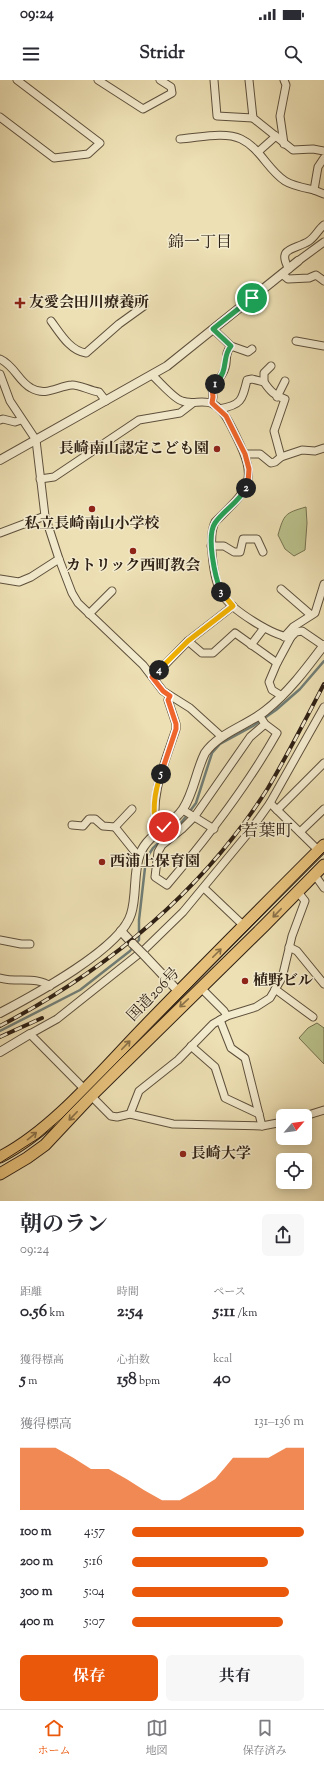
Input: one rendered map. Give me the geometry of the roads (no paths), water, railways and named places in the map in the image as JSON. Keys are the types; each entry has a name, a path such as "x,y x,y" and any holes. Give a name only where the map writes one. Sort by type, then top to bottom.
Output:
{"highway":[{"name":"国道206号","path":"0,1174 27,1158 44,1145 87,1092 178,991 321,848"},
{"name":"国道206号","path":"0,1157 26,1141 87,1092 201,988 324,865"}],"street":[{"path":"0,117 54,158 88,154 100,143 17,80"},
{"path":"98,80 143,109 172,93 171,87 160,80"},
{"path":"214,80 217,116 253,118 293,150 313,149 324,151"},
{"path":"249,80 253,118"},
{"path":"284,80 286,85 280,116 284,144"},
{"path":"180,139 222,136 239,138 258,152 284,180 292,185 324,194"},
{"path":"258,152 276,136"},
{"path":"314,190 318,167 324,158"},
{"path":"324,225 308,241 289,249 284,256 288,278 309,278 316,275 324,281"},
{"path":"0,460 167,366 324,242"},
{"path":"51,321 73,348 80,352 86,353 119,324 144,306"},
{"path":"213,329 231,346 248,352 252,349"},
{"path":"296,341 324,346"},
{"path":"212,403 212,387 220,378 225,368 226,352 231,346"},
{"path":"0,359 11,366 23,381 31,388 48,392 74,384 86,390 99,392 106,401"},
{"path":"271,366 264,373 264,382 270,391 277,397 285,399 274,431 281,457"},
{"path":"0,374 10,401 21,420 36,440 45,516 59,559 72,593 78,603 143,665 163,691 190,708 222,737"},
{"path":"152,375 181,401 193,403 212,403 226,416 245,454 249,469 248,483 237,500 215,522 213,527 211,546 218,586 222,595 233,606 264,628 288,637"},
{"path":"219,409 232,407 243,398 247,380 252,379 264,382"},
{"path":"277,397 285,381"},
{"path":"40,479 54,477 139,420 180,413 193,403"},
{"path":"0,420 3,419 15,422 21,420"},
{"path":"245,454 260,454 271,463 275,462 281,457 302,450 315,451 324,448"},
{"path":"0,533 45,516"},
{"path":"211,546 224,546 234,552 240,552 243,539 257,539 263,552"},
{"path":"0,579 19,582 59,559"},
{"path":"282,696 272,690 269,682 293,627 315,613 324,584"},
{"path":"281,589 311,615"},
{"path":"89,614 112,591"},
{"path":"152,677 188,641 233,606"},
{"path":"251,646 264,628"},
{"path":"0,1013 50,986 92,958 126,926 131,914 140,855 148,840 157,832 188,813 262,720 324,646 302,631 296,632 288,637"},
{"path":"188,641 202,654 213,653 235,633 251,646 277,663"},
{"path":"157,832 155,824 157,787 176,729 176,724 168,700 170,696"},
{"path":"0,1052 57,1020 146,948 182,912 204,888 270,803 322,717 324,707"},
{"path":"262,720 277,733 258,766 214,829 167,885 155,877 158,852 162,845 182,829 188,813 190,796 205,753 209,747 222,737 262,720"},
{"path":"277,810 324,763"},
{"path":"270,803 300,832 321,848"},
{"path":"115,827 132,809"},
{"path":"300,832 324,809"},
{"path":"188,813 214,829"},
{"path":"72,824 83,826 89,819 94,819 103,826 115,827 134,852 140,855"},
{"path":"314,874 324,888"},
{"path":"204,888 244,926"},
{"path":"130,1114 139,1091 178,1060 213,1024 227,1016 256,1007 270,998 282,978 289,947 305,901 298,892"},
{"path":"121,931 178,991"},
{"path":"0,940 30,944"},
{"path":"289,947 297,951 315,971 324,984"},
{"path":"0,978 9,981 43,981 50,986"},
{"path":"201,988 224,1011 227,1016"},
{"path":"275,989 313,1016"},
{"path":"220,1020 232,1048 245,1058 262,1126"},
{"path":"30,1034 111,1116 117,1117 130,1114 173,1124 262,1126 276,1123"},
{"path":"191,1046 215,1067 226,1098 259,1114"},
{"path":"312,1114 324,1110"}],"waterway":[{"path":"0,1031 80,990 130,951 139,940 139,920 146,859 153,848 181,823 196,803 212,753 220,744 253,726 276,710 300,689 324,661"}],"tram line":[{"path":"0,1163 39,1138 61,1119 324,852"}],"railway":[{"path":"0,1026 40,1004 115,953 150,925 183,894 242,826 268,788 324,684"},
{"path":"0,1037 42,1018"}],"place":[{"name":"友愛会田川療養所","path":"20,303"},
{"name":"長崎南山認定こども園","path":"217,449"},
{"name":"私立長崎南山小学校","path":"92,509"},
{"name":"カトリック西町教会","path":"133,551"},
{"name":"西浦上保育園","path":"102,862"},
{"name":"植野ビル","path":"245,981"},
{"name":"長崎大学","path":"183,1154"}],"district":[{"name":"錦一丁目","path":"200,243"},
{"name":"若葉町","path":"267,832"}]}
